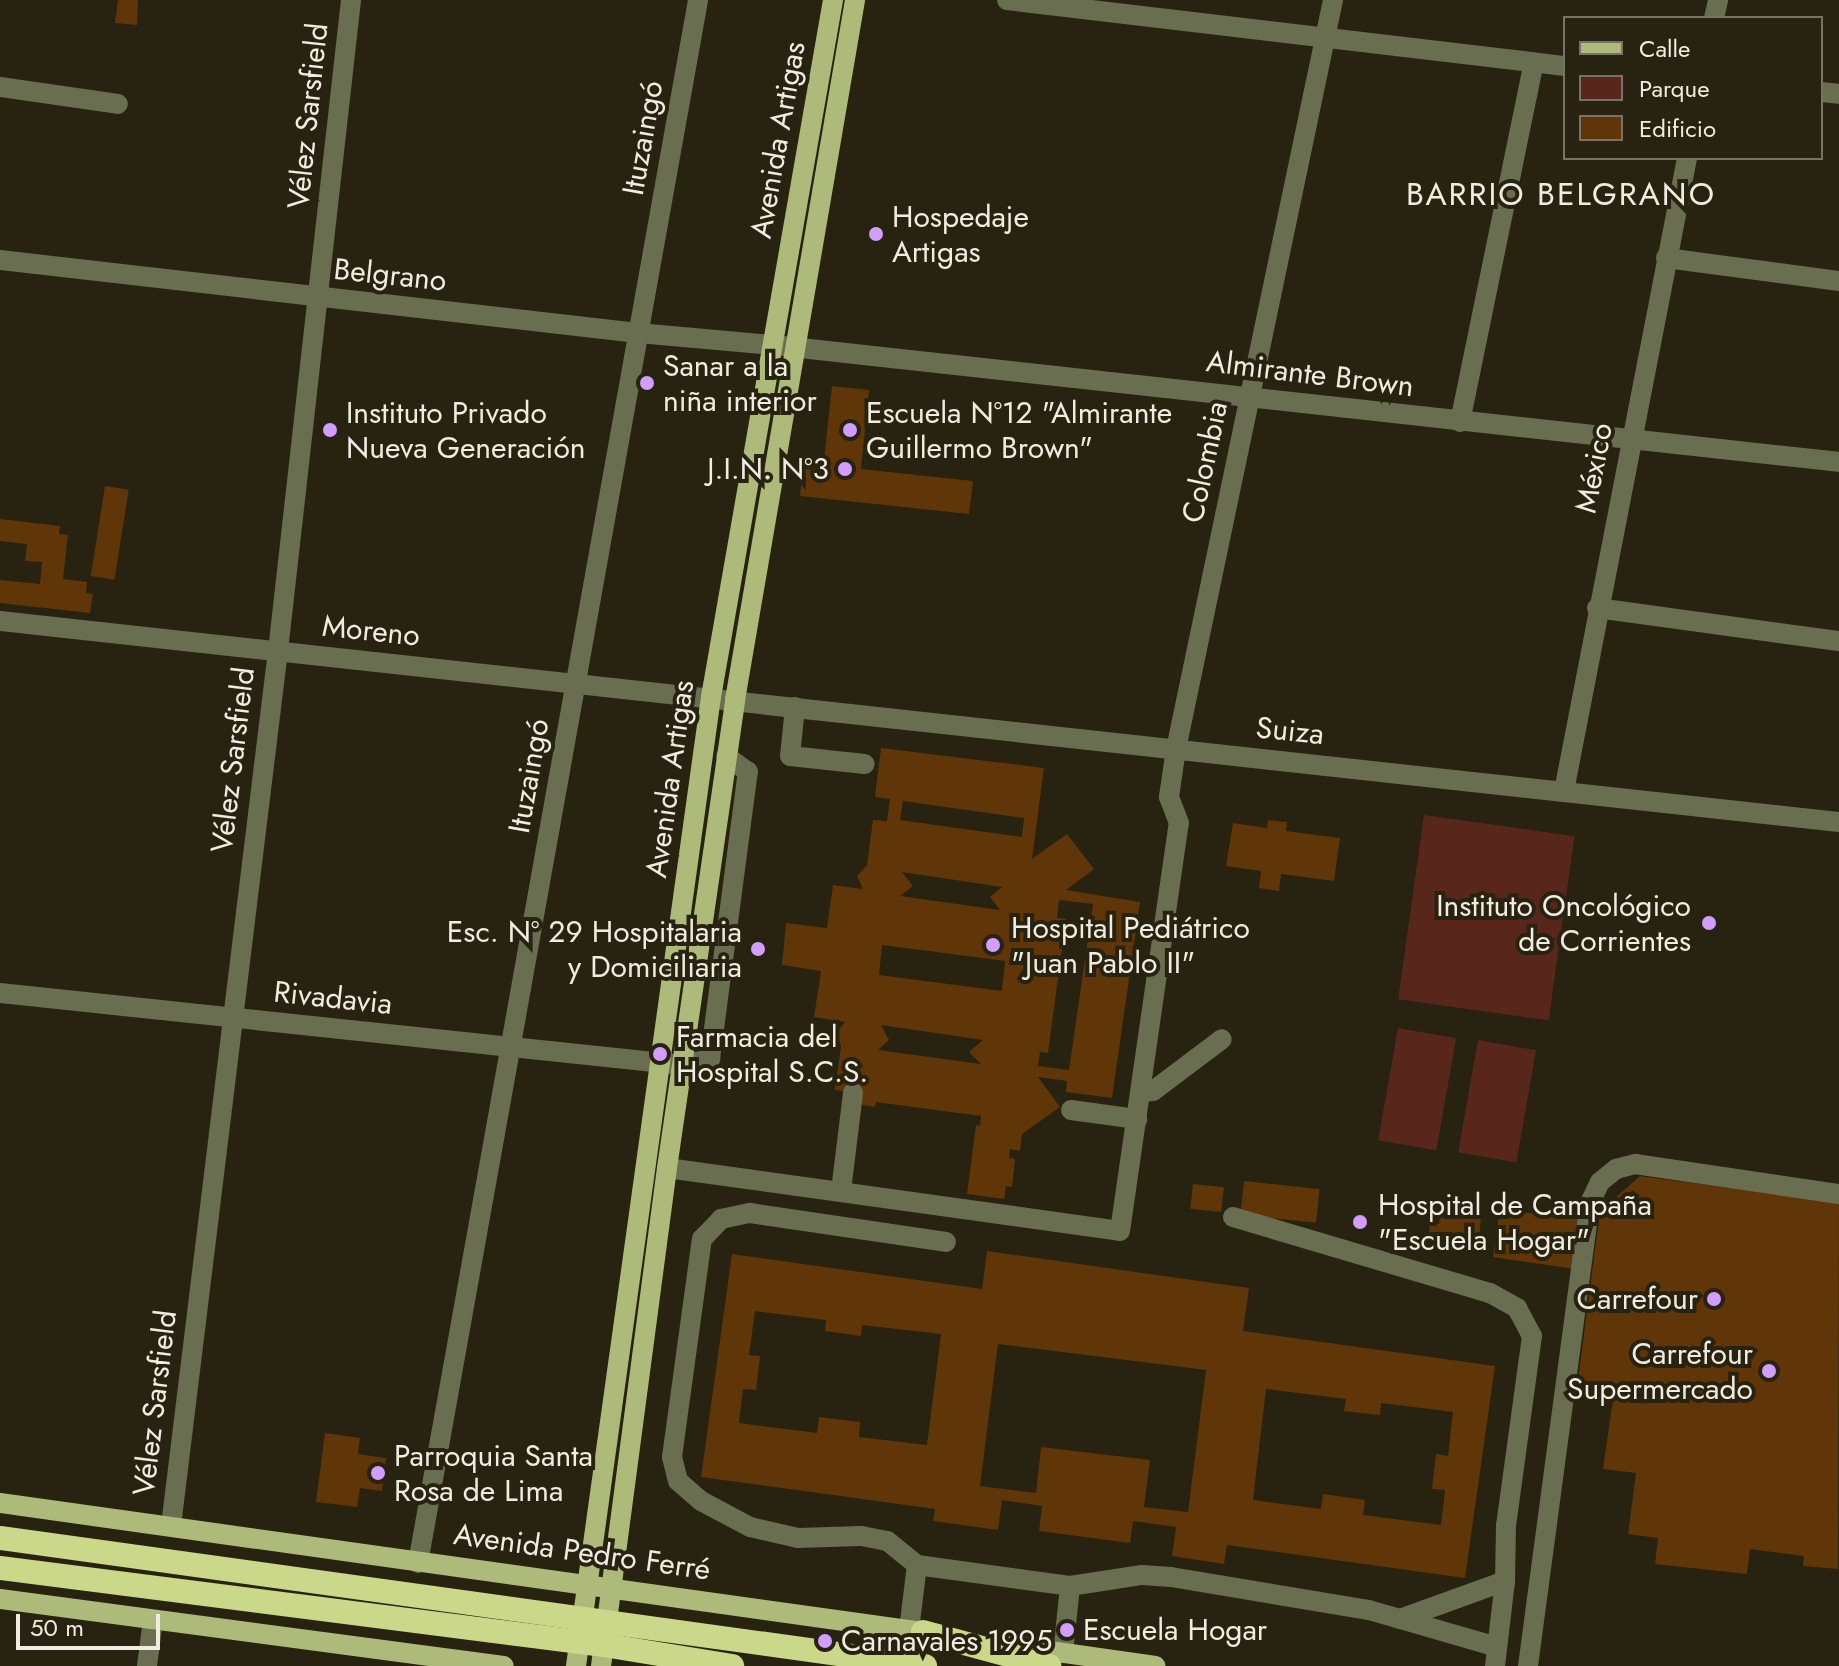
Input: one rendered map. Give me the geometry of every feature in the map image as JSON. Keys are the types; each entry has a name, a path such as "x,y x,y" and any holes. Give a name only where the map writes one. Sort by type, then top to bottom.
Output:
{"highway":[{"path":"0,1520 173,1561"},
{"path":"0,1538 925,1666"},
{"path":"0,1568 578,1654 732,1666"},
{"path":"0,1578 167,1591"},
{"path":"916,1631 1056,1659"}],"main road":[{"name":"Avenida Artigas","path":"595,1618 587,1585 711,697 833,0"},
{"name":"Avenida Artigas","path":"578,1654 611,1587 726,756 855,0"},
{"name":"Avenida Pedro Ferré","path":"0,1503 916,1631"},
{"path":"0,1599 413,1660 504,1666"},
{"path":"595,1618 602,1656"},
{"path":"1056,1659 1155,1666"}],"street":[{"name":"Vélez Sarsfield","path":"171,1526 230,1017 278,651 351,0"},
{"name":"Ituzaingó","path":"418,1563 698,0"},
{"path":"1007,0 1563,66"},
{"name":"Colombia","path":"841,1191 1120,1231 1179,823 1169,797 1176,749 1333,0"},
{"path":"1460,422 1534,63"},
{"path":"0,87 118,104"},
{"name":"México","path":"1564,791 1597,608 1687,160"},
{"path":"1666,258 1839,281"},
{"name":"Belgrano","path":"0,260 638,333 773,345"},
{"name":"Almirante Brown","path":"773,345 1839,462"},
{"path":"1597,608 1839,641"},
{"name":"Moreno","path":"0,621 735,700"},
{"name":"Suiza","path":"735,700 1839,822"},
{"path":"795,707 790,756 865,764"},
{"name":"Rivadavia","path":"0,993 682,1065"},
{"path":"1140,1092 1153,1091 1222,1039"},
{"path":"667,1168 841,1191 853,1093"},
{"path":"1071,1110 1137,1119"},
{"path":"1528,1666 1590,1203 1600,1182 1616,1169 1635,1164 1839,1194"},
{"path":"750,1213 755,1179"},
{"path":"946,1242 750,1213 721,1219 702,1239 672,1457 678,1481 701,1501 750,1527 798,1538 861,1536 887,1541 917,1565 1070,1586 1142,1575 1171,1577 1369,1610 1496,1656 1505,1581 1506,1525 1532,1336 1517,1308 1490,1293 1233,1217"},
{"path":"916,1631 917,1565"},
{"path":"1400,1619 1505,1581"},
{"path":"1056,1659 1070,1586"},
{"path":"147,1666 153,1620"}],"green space":[{"path":"1424,815 1575,836 1549,1020 1398,999"},
{"path":"1398,1028 1456,1038 1436,1151 1378,1140"},
{"path":"1478,1040 1536,1050 1516,1163 1458,1152"}],"building":[{"path":"118,0 138,0 137,25 115,23"},
{"path":"832,386 869,390 861,469 973,481 969,514 800,496 803,468 823,469"},
{"path":"105,486 129,490 114,580 91,576"},
{"path":"0,519 60,526 59,534 68,535 63,579 87,582 86,593 93,594 90,613 0,603 0,580 40,584 42,562 25,561 27,544 0,541"},
{"name":"Hospital Pediátrico \"Juan Pablo II\"","path":"881,748 1044,768 1032,859 1067,834 1094,869 1066,890 1140,902 1112,1098 1066,1092 1067,1081 1038,1077 1060,1107 1022,1134 1020,1151 1010,1149 1009,1158 1015,1159 1012,1187 1006,1186 1004,1199 967,1194 976,1125 980,1126 981,1116 876,1102 875,1107 856,1104 857,1093 835,1090 841,1046 836,1033 845,1022 814,1017 821,971 782,965 786,923 827,928 833,885 863,889 857,876 867,865 873,820 887,821 890,799 875,797","holes":["903,801 1024,818 1022,837 900,820","902,872 1002,887 990,897 1000,910 900,896 913,886","1059,900 1093,904 1069,1070 1038,1066 1040,1052 1048,1053 1066,919 1057,918","882,945 1005,961 1002,991 879,975","881,1025 983,1040 969,1052 981,1064 878,1050 889,1040"]},
{"path":"1268,820 1287,822 1286,831 1340,838 1334,881 1281,874 1279,891 1259,888 1261,871 1226,866 1233,823 1267,828"},
{"name":"Carrefour","path":"1640,1176 1839,1203 1838,1569 1803,1566 1804,1556 1750,1549 1747,1574 1655,1564 1658,1538 1628,1534 1636,1473 1603,1469 1614,1392 1577,1388 1600,1211"},
{"path":"1244,1181 1320,1189 1316,1223 1240,1215"},
{"path":"1193,1184 1224,1187 1221,1212 1190,1209"},
{"path":"1563,1199 1584,1202 1574,1269 1493,1257 1500,1209 1560,1217"},
{"path":"1440,1214 1481,1218 1478,1248 1436,1244 1438,1233 1429,1232 1430,1223 1439,1224"},
{"path":"987,1251 1249,1288 1243,1331 1495,1366 1465,1578 1227,1545 1224,1564 1172,1556 1176,1527 1133,1521 1130,1543 1039,1531 1042,1506 1002,1500 998,1530 933,1521 935,1509 701,1477 732,1254 982,1289","holes":["755,1311 826,1320 825,1331 861,1336 862,1325 941,1334 927,1445 859,1437 860,1422 819,1417 817,1433 739,1423 743,1389 756,1390 760,1356 749,1355","998,1344 1206,1370 1188,1512 1144,1507 1150,1460 1041,1447 1036,1493 980,1486","1266,1389 1346,1399 1344,1411 1380,1415 1381,1403 1453,1412 1448,1456 1436,1454 1432,1489 1445,1490 1441,1525 1363,1515 1365,1500 1323,1494 1321,1509 1253,1500"]},
{"name":"Parroquia Santa Rosa de Lima","path":"325,1433 360,1438 358,1454 386,1458 382,1491 360,1488 357,1507 316,1502"}],"place":[{"name":"Hospedaje Artigas","path":"876,234"},
{"name":"Sanar a la niña interior","path":"647,383"},
{"name":"Instituto Privado Nueva Generación","path":"330,430"},
{"name":"Escuela Nº12 \"Almirante Guillermo Brown\"","path":"850,430"},
{"name":"J.I.N. Nº3","path":"845,469"},
{"name":"Instituto Oncológico de Corrientes","path":"1709,923"},
{"name":"Hospital Pediátrico \"Juan Pablo II\"","path":"993,945"},
{"name":"Esc. Nº 29 Hospitalaria y Domiciliaria","path":"758,949"},
{"name":"Farmacia del Hospital S.C.S.","path":"660,1054"},
{"name":"Hospital de Campaña \"Escuela Hogar\"","path":"1360,1222"},
{"name":"Carrefour","path":"1714,1299"},
{"name":"Carrefour Supermercado","path":"1769,1371"},
{"name":"Parroquia Santa Rosa de Lima","path":"378,1473"},
{"name":"Escuela Hogar","path":"1067,1630"},
{"name":"Carnavales 1995","path":"825,1641"}],"district":[{"name":"BARRIO BELGRANO","path":"1561,194"}]}
